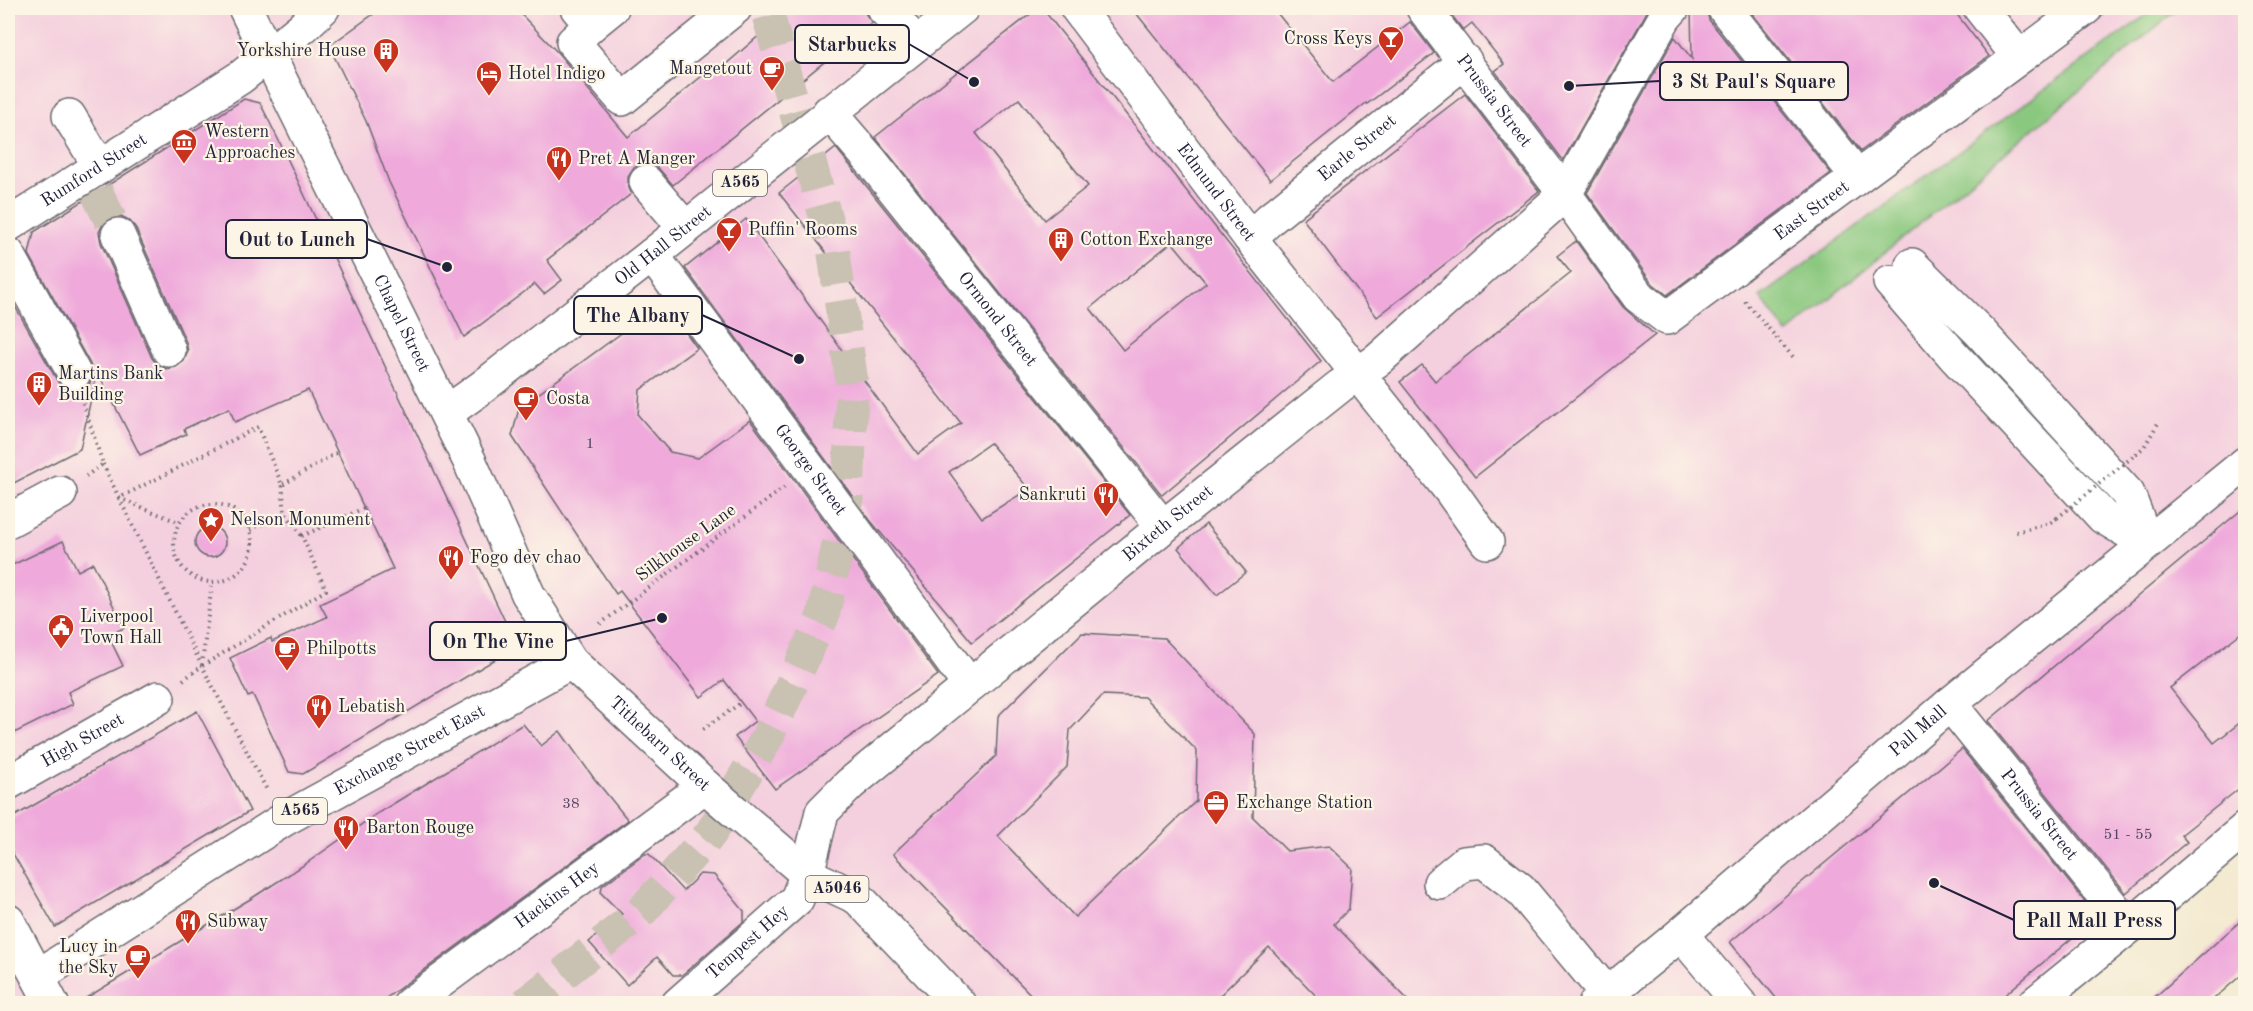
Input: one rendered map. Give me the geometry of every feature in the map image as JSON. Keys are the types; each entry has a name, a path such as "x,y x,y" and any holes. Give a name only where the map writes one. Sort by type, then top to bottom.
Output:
{"street":[{"name":"Chapel Street","path":"245,8 270,54 446,413"},
{"name":"Rumford Street","path":"8,225 94,178 241,77 323,8"},
{"path":"594,13 573,42 622,99 735,8"},
{"path":"884,8 916,43"},
{"name":"Old Hall Street","path":"446,413 652,255 829,112 963,8"},
{"name":"Edmund Street","path":"1077,8 1250,238 1357,374 1448,472 1486,542"},
{"name":"Prussia Street","path":"1423,8 1466,61 1565,194"},
{"path":"1724,8 1857,176"},
{"path":"1980,8 2018,56"},
{"name":"East Street","path":"1565,194 1635,300 1667,318 2018,56 2086,8"},
{"name":"Bixteth Street","path":"807,874 822,812 850,784 1163,527 1357,374 1378,360 1565,194 1665,11"},
{"name":"Earle Street","path":"1250,238 1270,219 1466,61"},
{"name":"Ormond Street","path":"829,112 872,162 1163,527"},
{"path":"69,116 94,178"},
{"path":"646,182 685,228"},
{"path":"118,235 169,350"},
{"path":"8,254 74,373"},
{"name":"George Street","path":"652,255 969,686"},
{"path":"1901,273 1980,332 2128,494 2147,543"},
{"name":"Tithebarn Street","path":"446,413 528,594 571,662 705,786 807,874 858,898 959,1004"},
{"name":"Pall Mall","path":"1601,999 1681,934 1950,704 2246,464"},
{"path":"8,520 60,493"},
{"name":"Exchange Street East","path":"45,990 283,820 571,662"},
{"name":"High Street","path":"8,783 158,698"},
{"name":"Prussia Street","path":"1950,704 2129,927"},
{"name":"Hackins Hey","path":"410,1004 705,786"},
{"path":"2038,1002 2246,828"},
{"path":"1440,882 1464,863 1484,861 1520,889 1601,999"},
{"name":"Tempest Hey","path":"678,1004 797,899 807,874"},
{"path":"8,921 45,990"},
{"path":"1681,934 1740,1004"}],"path":[{"path":"1723,276 1793,357"},
{"path":"74,373 103,464 118,498 271,798"},
{"path":"2016,532 2050,523 2057,518 2144,447 2160,420"},
{"path":"118,498 258,427 282,484 285,513 302,536 326,590 202,666 158,698"},
{"path":"282,484 338,452"},
{"path":"60,493 103,464"},
{"name":"Silkhouse Lane","path":"600,624 788,485"},
{"path":"118,498 178,522"},
{"path":"208,503 226,505 240,515 250,530 252,545 249,560 240,572 227,580 212,583 198,581 186,573 173,549 173,535 178,522 191,510 208,503"},
{"path":"302,536 364,508"},
{"path":"250,530 285,513"},
{"path":"202,666 212,583"},
{"path":"702,729 741,703"}],"shaded area":[{"path":"8,8 2245,8 2245,839 2048,1003 8,1003"}],"green space":[{"path":"2156,8 2179,8 1787,334 1760,297"}],"building":[{"path":"382,8 515,8 558,53 628,137 713,67 718,71 791,8 865,8 865,13 872,23 673,185 653,165 643,164 634,167 628,176 631,194 547,260 562,280 544,294 535,284 464,337 389,182 366,121 329,46"},
{"name":"Cotton Exchange","path":"1038,8 1042,8 1321,361 1162,495 875,137","holes":["1019,99 1088,186 1045,220 976,133","1172,242 1206,283 1123,350 1090,308"]},
{"path":"1132,8 1273,8 1333,82 1410,22 1434,53 1366,103 1270,180"},
{"path":"1446,8 1649,8 1563,160 1495,71 1504,64 1472,23 1463,30"},
{"path":"1691,8 1706,8 1709,20 1831,173 1667,295 1652,283 1587,193 1675,37 1692,59"},
{"path":"1748,8 1952,8 1989,56 1861,151"},
{"path":"1465,94 1539,191 1377,317 1303,219"},
{"path":"244,99 260,103 511,634 506,653 303,774 289,772 253,695 248,697 230,658 271,638 272,642 327,617 320,604 393,569 308,390 235,422 229,408 184,429 186,434 140,455 97,371 80,449 8,486 8,294 64,389 73,392 83,390 90,383 93,374 90,364 29,254 34,232","holes":["121,216 135,227 186,342 188,351 184,361 176,367 166,369 152,358 101,243 99,232 103,224 111,218"]},
{"path":"836,148 1130,515 972,642 870,520 685,268 746,219 918,454 961,423 779,193","holes":["990,443 1029,489 982,518 949,472"]},
{"path":"1576,241 1623,307 1655,335 1475,477 1400,382 1422,365 1435,381 1571,273 1557,256"},
{"path":"664,302 697,348 640,390 638,415 670,452 698,458 750,420 938,675 775,789 735,737 755,721 724,680 701,697 620,591 616,594 512,436 519,408"},
{"path":"2246,506 2246,629 2170,688 2214,743 2246,718 2246,783 2181,835 2187,842 2126,893 1988,721"},
{"path":"1206,524 1246,572 1217,595 1178,548"},
{"path":"210,527 221,531 225,542 221,553 210,557 199,553 195,542 199,531"},
{"name":"Liverpool Town Hall","path":"63,541 78,571 93,563 124,628 108,635 123,666 68,692 73,704 8,736 8,567"},
{"name":"Exchange Station","path":"1082,633 1164,638 1255,734 1253,817 1287,851 1329,846 1352,868 1349,909 1334,924 1412,1004 1324,1004 1269,947 1211,1004 1040,1004 893,854 996,756 998,716","holes":["1103,695 1144,697 1197,751 1196,801 1075,917 998,836 1067,767 1070,730"]},
{"path":"197,711 250,811 55,927 8,845 8,820"},
{"path":"523,724 541,746 560,731 628,820 378,1004 76,1004 252,898 375,815"},
{"path":"1962,749 2097,917 1994,1004 1781,1004 1730,942"},
{"path":"645,854 649,854 683,891 700,874 714,875 744,911 744,921 682,975 673,975 657,957 627,985 589,942 622,914 601,893 602,886"},
{"path":"2246,916 2246,971 2208,1004 2147,1004"}],"tunnel":[{"path":"525,1004 641,912 711,833 767,738 823,616 848,499 852,383 832,240 766,8"},
{"path":"96,191 118,235"}],"place":[{"name":"Cross Keys","path":"1391,62"},
{"name":"Yorkshire House","path":"386,74"},
{"name":"Starbucks","path":"974,82"},
{"name":"3 St Paul's Square","path":"1569,86"},
{"name":"Mangetout","path":"772,92"},
{"name":"Hotel Indigo","path":"489,97"},
{"name":"Western Approaches","path":"184,165"},
{"name":"Pret A Manger","path":"559,182"},
{"name":"Puffin' Rooms","path":"729,253"},
{"name":"Cotton Exchange","path":"1061,263"},
{"name":"Out to Lunch","path":"447,267"},
{"name":"The Albany","path":"799,359"},
{"name":"Martins Bank Building","path":"39,407"},
{"name":"Costa","path":"526,422"},
{"name":"Sankruti","path":"1106,518"},
{"name":"Nelson Monument","path":"211,543"},
{"name":"Fogo dev chao","path":"451,581"},
{"name":"On The Vine","path":"662,618"},
{"name":"Liverpool Town Hall","path":"61,650"},
{"name":"Philpotts","path":"287,672"},
{"name":"Lebatish","path":"319,730"},
{"name":"Exchange Station","path":"1216,826"},
{"name":"Barton Rouge","path":"346,851"},
{"name":"Pall Mall Press","path":"1934,883"},
{"name":"Subway","path":"188,945"},
{"name":"Lucy in the Sky","path":"138,980"}]}
